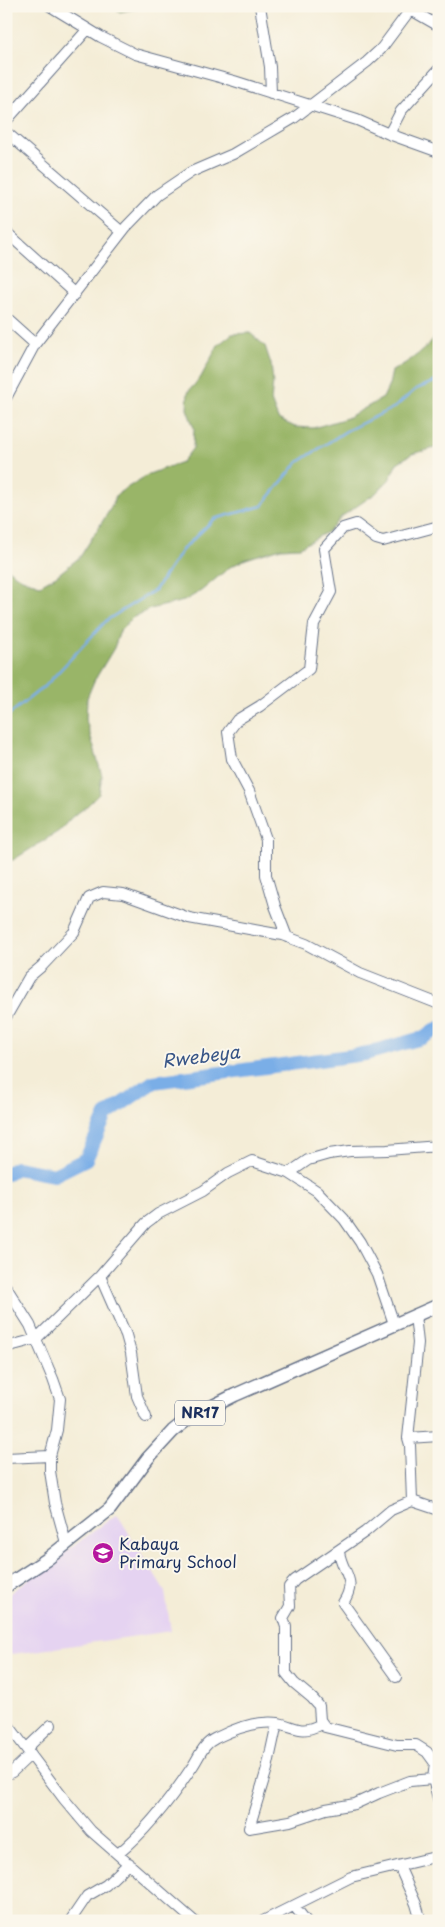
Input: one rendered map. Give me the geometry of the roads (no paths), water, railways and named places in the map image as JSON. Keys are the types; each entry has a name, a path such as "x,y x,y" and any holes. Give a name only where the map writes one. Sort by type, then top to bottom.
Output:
{"main road":[{"name":"NR17","path":"6,1586 46,1560 110,1509 148,1458 173,1431 189,1418 235,1395 439,1305"}],"street":[{"path":"50,6 135,54 234,81 356,120 388,134 439,152"},
{"path":"260,6 270,67 271,93"},
{"path":"6,398 35,344 122,232 157,195 191,172 233,154 294,118 381,49 412,8 439,26"},
{"path":"6,120 88,29"},
{"path":"388,134 402,111 439,69"},
{"path":"6,132 122,232"},
{"path":"6,232 75,294"},
{"path":"6,318 35,344"},
{"path":"287,937 266,875 266,839 249,791 232,759 228,732 237,720 260,706 309,669 314,624 331,592 324,550 343,528 356,524 376,539 383,541 439,526"},
{"path":"6,1017 29,977 74,932 89,898 103,892 123,894 189,918 287,937 306,944 360,973 439,1004"},
{"path":"289,1173 308,1160 329,1154 439,1146"},
{"path":"6,1347 36,1339 100,1276 146,1223 158,1214 204,1191 228,1173 252,1161 289,1173 317,1191 344,1220 360,1242 377,1274 394,1324"},
{"path":"100,1276 126,1335 131,1353 137,1396 146,1417"},
{"path":"6,1287 30,1325 60,1399 57,1430 50,1456 50,1471 66,1543"},
{"path":"412,1501 408,1438 418,1343 415,1316"},
{"path":"408,1438 439,1436"},
{"path":"6,1458 50,1456"},
{"path":"439,1510 412,1501 391,1510 339,1552 288,1586 290,1606 283,1618 286,1642 286,1673 318,1706 321,1724 324,1728 397,1745 416,1745 427,1752 437,1762 432,1779 439,1802"},
{"path":"339,1552 350,1584 350,1590 342,1603 396,1676"},
{"path":"6,1722 64,1800 90,1831 194,1921"},
{"path":"118,1854 131,1843 153,1818 191,1770 203,1747 213,1739 252,1724 277,1723 300,1731 310,1730 321,1724"},
{"path":"277,1723 267,1769 249,1828 290,1821 326,1809 355,1804 379,1792 402,1784 432,1779"},
{"path":"6,1775 12,1772 51,1725"},
{"path":"263,1921 351,1877 439,1856"},
{"path":"70,1921 87,1896 106,1885 129,1863"},
{"path":"399,1866 416,1904 421,1921"},
{"path":"295,1906 306,1921"}],"waterway":[{"path":"6,717 47,684 107,620 155,590 182,550 214,519 262,506 297,463 346,431 395,407 416,389 439,380"},
{"name":"Rwebeya","path":"6,1174 16,1168 54,1175 86,1159 106,1115 153,1082 365,1054 422,1038 439,1028"}],"place":[{"name":"Kabaya Primary School","path":"103,1553"}]}
